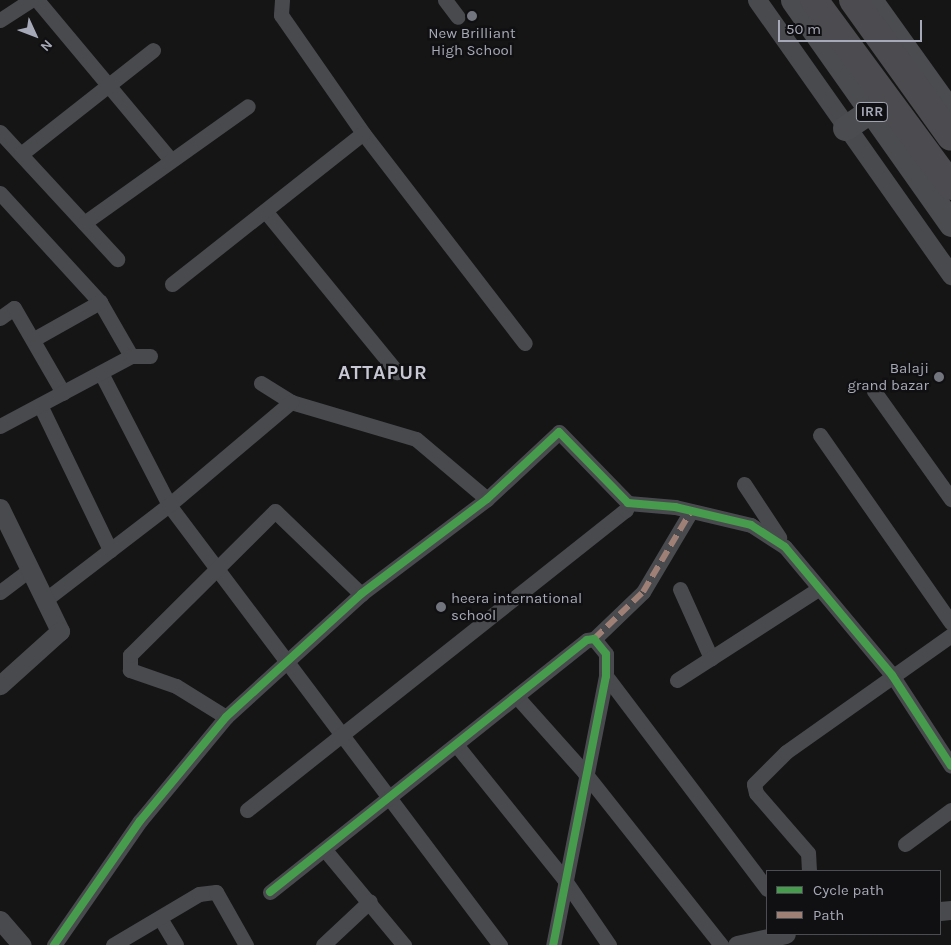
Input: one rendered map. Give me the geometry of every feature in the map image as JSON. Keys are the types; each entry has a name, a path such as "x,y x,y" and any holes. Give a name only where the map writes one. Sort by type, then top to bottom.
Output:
{"highway":[{"path":"814,0 951,186"},
{"path":"852,0 951,137"}],"main road":[{"name":"IRR","path":"793,0 951,224"},
{"path":"870,0 951,113"},
{"path":"845,128 870,111"}],"street":[{"path":"3,18 6,0"},
{"path":"3,18 31,0"},
{"path":"37,0 170,159"},
{"path":"282,0 281,15 363,133 526,343"},
{"path":"445,0 458,17"},
{"path":"757,0 845,128 951,275"},
{"path":"884,0 951,93"},
{"path":"21,154 109,87 153,50"},
{"path":"84,223 170,159 248,106"},
{"path":"0,132 117,259"},
{"path":"172,284 266,212 363,133"},
{"path":"0,193 100,302 131,356"},
{"path":"266,212 397,372"},
{"path":"34,339 100,302"},
{"path":"0,318 14,308 34,339 63,393"},
{"path":"0,426 41,407 131,356 150,356"},
{"path":"101,373 169,505 283,661 500,945"},
{"path":"261,383 291,402 416,439 487,499"},
{"path":"874,391 951,499"},
{"path":"45,600 169,505 291,402"},
{"path":"41,407 110,550"},
{"path":"54,945 140,821 226,718 283,661 361,594 487,499 560,432 628,503 691,510 751,525 785,547"},
{"path":"820,435 951,623"},
{"path":"744,484 785,547 818,589 892,675 951,766"},
{"path":"247,810 626,510 628,503"},
{"path":"0,510 60,631 0,685"},
{"path":"270,892 389,798 458,747 517,697 594,638 643,592 691,510"},
{"path":"226,718 176,686 130,670 130,655 215,567 275,511 361,594"},
{"path":"0,592 30,569"},
{"path":"680,589 711,658"},
{"path":"677,680 818,589"},
{"path":"809,870 808,853 756,793 754,784 786,752 951,635"},
{"path":"553,945 584,772 606,676 606,654 594,638"},
{"path":"606,676 766,888"},
{"path":"517,697 584,772 721,945"},
{"path":"458,747 564,879 609,945"},
{"path":"905,844 951,810"},
{"path":"324,850 370,901 404,945"},
{"path":"113,945 199,894 216,892 246,945"},
{"path":"323,945 370,901"},
{"path":"160,918 176,945"},
{"path":"0,920 22,945"},
{"path":"737,945 782,935"}],"marked path":[{"path":"594,639 643,592 691,511"}],"cycle path":[{"path":"54,945 140,821 226,717 361,594 487,499 559,432 628,503 675,507 751,525 785,547 892,675 951,766"},
{"path":"270,892 587,640 594,639 606,654 606,676 553,945"}],"place":[{"name":"New Brilliant High School","path":"472,16"},
{"name":"Balaji grand bazar","path":"939,377"},
{"name":"heera international school","path":"441,607"}],"district":[{"name":"ATTAPUR","path":"383,372"}]}
